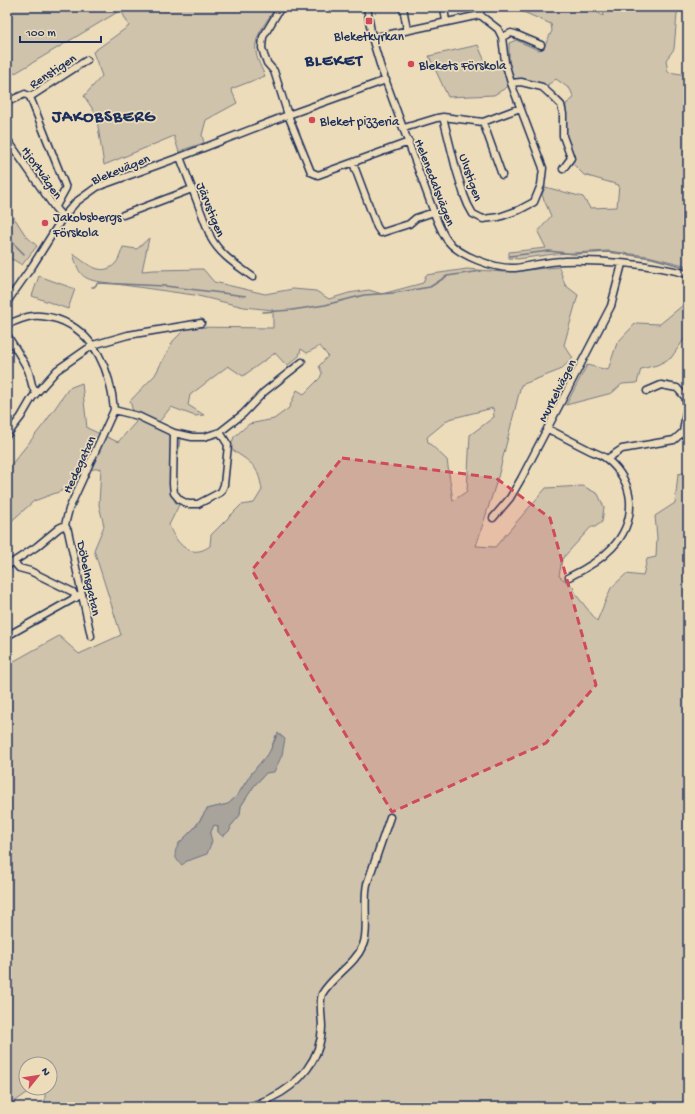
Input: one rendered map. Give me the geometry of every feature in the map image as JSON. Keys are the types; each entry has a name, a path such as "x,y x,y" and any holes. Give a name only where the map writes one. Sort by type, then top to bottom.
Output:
{"street":[{"path":"281,7 263,37 262,48 267,63 274,71 288,115 311,172 318,175 409,142"},
{"name":"Helenedalsvägen","path":"367,7 372,38 386,80 441,230 450,244 476,260 490,265 514,268 564,261 635,264 674,270 688,274"},
{"path":"403,7 407,30"},
{"path":"444,7 446,22"},
{"path":"480,15 481,7"},
{"path":"372,38 480,15 498,29 502,36 516,34 541,45"},
{"name":"Ulvstigen","path":"443,117 456,169 468,205 473,214 479,218 485,219 499,217 519,210 534,202 541,186 543,168 511,83 505,62 502,36"},
{"name":"Renstigen","path":"30,98 87,60"},
{"name":"Blekevägen","path":"7,302 63,217 76,202 97,187 180,157 288,115 386,80"},
{"path":"511,83 521,82 542,87 561,106 563,114 563,136 571,158 563,169"},
{"path":"7,102 25,94 30,98 66,188 55,208"},
{"path":"404,128 443,117 483,122 520,108"},
{"path":"483,122 502,175"},
{"name":"Hjortvägen","path":"7,140 63,217"},
{"name":"Järvstigen","path":"180,157 214,245 229,260 253,277"},
{"path":"354,163 381,233 409,224 416,218 434,212"},
{"path":"123,215 192,188"},
{"name":"Murkelvägen","path":"493,518 510,498 521,479 611,306 622,264"},
{"name":"Hedegatan","path":"7,325 33,316 47,316 66,322 85,335 93,345 108,374 113,392 114,410 69,509 65,525"},
{"path":"7,435 21,418 36,394 57,370 93,345 128,335 201,323"},
{"path":"7,335 25,363 31,377 34,392 36,394"},
{"path":"114,410 138,416 174,433 192,437 204,437 220,432 243,414 264,392 302,362"},
{"path":"607,459 622,449 674,440 683,432 687,406 685,397 677,388 661,385 647,391"},
{"path":"548,429 607,459 620,474 629,491 629,520 618,541 606,554 588,568 569,577"},
{"path":"174,433 174,494 180,500 188,504 198,504 221,492 224,485 228,444 220,432"},
{"path":"7,566 36,547 59,528 65,525"},
{"name":"Döbelnsgatan","path":"65,525 68,531 79,596 91,636"},
{"path":"7,636 79,596 19,568 14,562"},
{"path":"249,1107 272,1098 290,1086 305,1072 316,1056 322,1029 322,995 335,978 354,959 363,944 365,926 364,895 366,884 390,817"}],"highlighted area":[{"path":"342,458 496,478 550,518 596,685 546,743 392,812 320,692 252,570"}],"shaded area":[{"path":"7,7 276,7 262,28 256,46 257,58 265,76 231,89 237,103 206,120 202,135 204,143 179,152 174,136 104,165 96,114 84,96 102,76 93,52 129,26 121,10 17,72 7,76"},
{"path":"512,7 590,7 603,16 605,8 607,7 680,7 677,14 674,49 666,60 668,72 688,75 688,266 648,256 608,251 554,254 518,259 509,258 509,252 546,248 538,232 551,216 542,195 545,187 583,197 590,208 617,207 619,185 584,175 572,163 571,152 565,133 566,104 574,98 570,89 556,79 546,86 537,82 514,79 508,80 509,86 494,95 448,97 429,56 478,45 486,64 497,66 509,65 509,43 516,40 538,50 543,49 552,31 551,24"},
{"path":"7,212 13,216 26,236 37,246 22,265 14,260 7,259"},
{"path":"149,238 142,271 203,269 214,282 265,294 293,289 316,291 329,299 349,293 369,290 382,294 423,283 426,275 467,269 502,272 559,267 565,285 578,295 564,345 573,358 560,370 521,385 498,477 476,546 495,547 546,488 583,486 598,494 604,507 602,522 595,527 591,527 562,559 559,576 573,587 577,596 597,621 611,588 626,574 643,576 647,559 656,557 657,537 655,516 675,503 678,474 688,472 688,1107 54,1107 45,1103 45,1096 58,1096 58,1056 18,1056 18,1096 23,1096 7,1107 7,665 59,636 79,654 121,635 94,550 104,526 99,505 101,468 81,471 72,487 34,501 7,525 7,470 44,424 69,388 82,383 87,428 118,442 136,422 130,401 155,375 173,341 187,327 273,328 273,310 244,307 194,295 89,279 82,274 78,268 73,254 93,267 104,269 110,268 115,264 123,247 137,249","holes":["320,346 328,356 319,366 322,373 320,378 304,394 297,390 289,408 274,419 249,424 234,437 230,448 252,464 258,474 262,490 254,503 241,505 211,535 210,546 203,550 197,551 191,551 185,548 180,544 169,525 179,505 175,502 175,482 180,438 175,429 159,422 171,407 195,416 204,415 188,405 190,395 228,366 243,376 275,353 287,366 299,356 301,349 307,353","493,408 494,417 470,435 467,491 453,501 447,460 428,442 427,437 449,419","276,735 266,773 254,786 241,806 240,815 230,827 218,832 218,826 214,825 200,856 187,861 177,845 195,827 207,809 228,804 237,796 251,774 270,751"]},
{"path":"39,276 75,289 68,309 32,296"},
{"path":"688,301 688,339 685,338 671,358 657,365 641,369 637,383 622,384 612,393 566,405 587,365 608,370 617,343 636,323 660,324"},
{"path":"278,733 285,739 282,755 274,772 266,773 254,786 241,806 240,815 226,834 222,836 218,832 218,826 214,825 210,834 212,841 207,854 187,861 182,865 177,860 175,855 178,845 197,825 207,809 228,804 237,796 251,774 270,751"}],"waterway":[{"path":"7,237 24,254"},
{"path":"510,256 549,251 574,254 608,252 652,258 688,268"},
{"path":"263,312 292,310 325,305 364,295 394,293 430,287 447,276 481,271"},
{"path":"92,287 98,283 165,286 246,296"}],"place":[{"name":"Bleketkyrkan","path":"369,21"},
{"name":"Blekets Förskola","path":"411,64"},
{"name":"Bleket pizzeria","path":"312,120"},
{"name":"Jakobsbergs Förskola","path":"45,223"}],"district":[{"name":"BLEKET","path":"334,59"},
{"name":"JAKOBSBERG","path":"104,115"}]}
